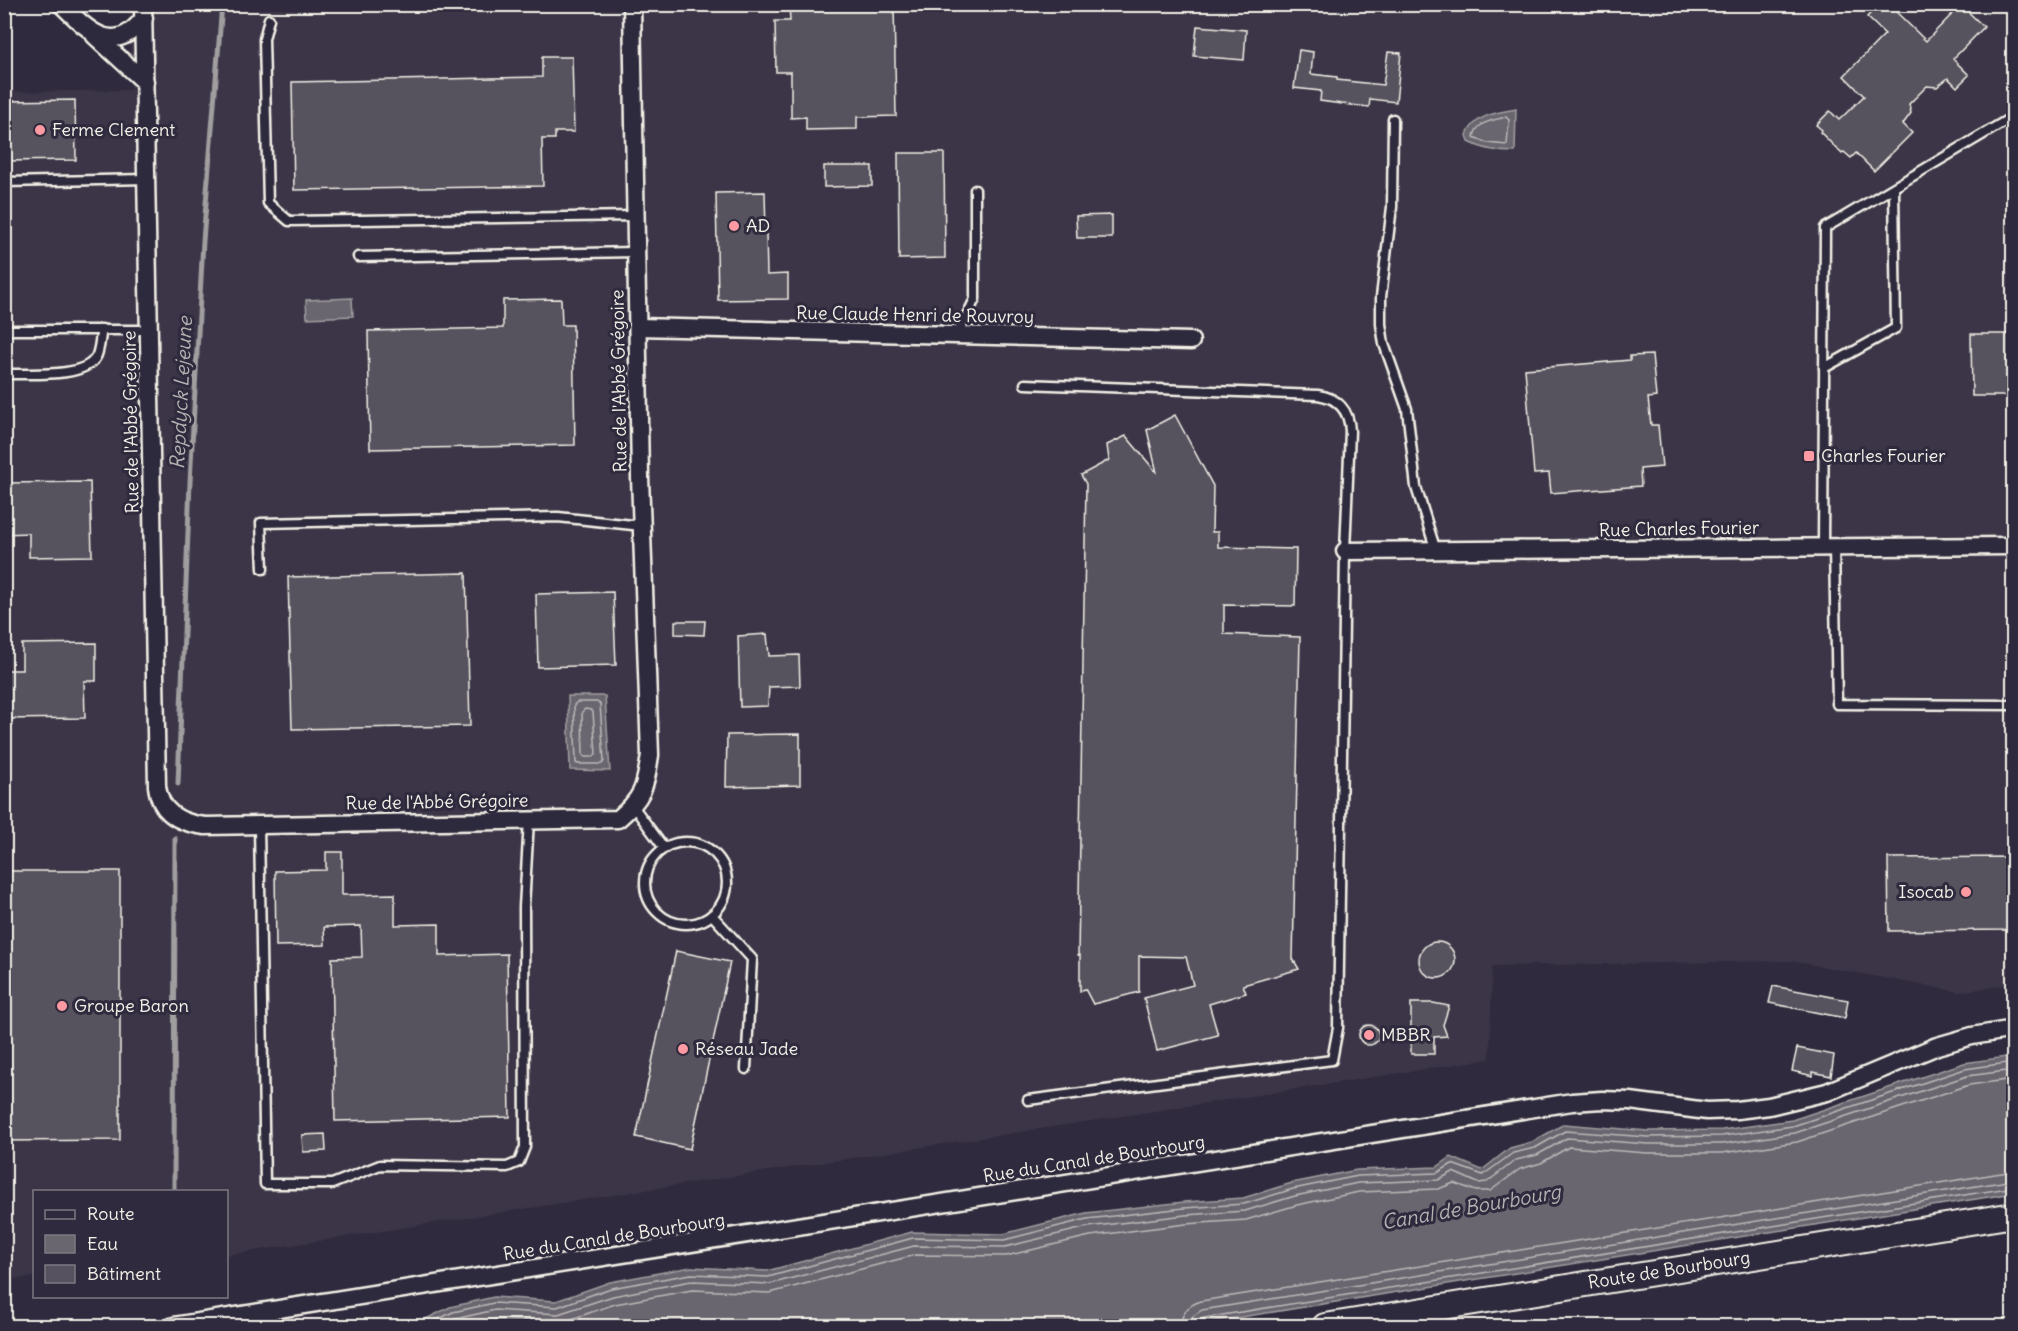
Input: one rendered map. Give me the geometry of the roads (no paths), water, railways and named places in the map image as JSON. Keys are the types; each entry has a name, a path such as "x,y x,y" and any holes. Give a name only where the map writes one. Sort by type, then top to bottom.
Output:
{"main road":[{"name":"Route de Bourbourg","path":"1325,1326 2013,1215"}],"street":[{"name":"Rue de l'Abbé Grégoire","path":"61,4 145,82"},
{"name":"Rue de l'Abbé Grégoire","path":"144,11 157,792 162,805 174,817 205,826 618,819 633,806 645,786 650,755 642,526 632,4"},
{"name":"Rue de l'Abbé Grégoire","path":"86,28 98,35 115,38 133,30 144,11"},
{"name":"Rue Claude Henri de Rouvroy","path":"638,327 1191,341"},
{"name":"Rue Charles Fourier","path":"1345,551 2013,546"},
{"name":"Rue du Canal de Bourbourg","path":"173,1326 1572,1102 1622,1101 1707,1111 1768,1106 1827,1092 1937,1046 1972,1036 2013,1029"}],"lane":[{"path":"269,19 264,39 268,203 289,221 636,216"},
{"path":"2013,116 1825,228 1824,368 1828,547 1837,704 2013,705"},
{"path":"1393,119 1392,207 1381,297 1382,335 1407,409 1414,476 1436,551"},
{"path":"4,182 147,179"},
{"path":"1824,368 1896,328 1894,188"},
{"path":"957,335 975,299 975,190"},
{"path":"358,257 636,252"},
{"path":"4,374 74,372 90,365 97,356 102,329"},
{"path":"4,330 149,330"},
{"path":"1025,384 1318,394 1332,398 1344,408 1350,422 1345,551 1338,1028 1332,1060 1028,1100"},
{"path":"263,568 261,523 558,517 642,526"},
{"path":"633,806 664,848"},
{"path":"259,825 265,1184 332,1184 380,1165 507,1167 519,1162 525,1147 524,907 529,820"},
{"path":"688,842 700,844 720,859 727,882 720,906 712,915 700,922 673,923 652,907 644,887 648,865 654,855 675,843 688,842"},
{"path":"712,915 752,959 746,1069"}],"water":[{"path":"1516,109 1515,152 1491,150 1469,142 1467,135 1475,123 1494,113"},
{"path":"352,298 353,316 307,318 306,300"},
{"path":"568,696 605,696 610,771 570,770"},
{"name":"Canal de Bourbourg","path":"2013,1056 2013,1193 1186,1326 412,1326 450,1307 494,1297 556,1301 610,1282 691,1267 767,1271 912,1232 1003,1234 1086,1213 1243,1198 1292,1183 1357,1170 1437,1167 1451,1157 1482,1170 1510,1148 1532,1142 1564,1124 1648,1131 1722,1130 1792,1120 1964,1063"}],"waterway":[{"name":"Repdyck Lejeune","path":"178,784 190,482 203,241 222,4"},
{"name":"Repdyck Lejeune","path":"174,1190 175,838"}],"place":[{"name":"Ferme Clement","path":"40,130"},
{"name":"AD","path":"734,226"},
{"name":"Charles Fourier","path":"1809,456"},
{"name":"Isocab","path":"1966,892"},
{"name":"Groupe Baron","path":"62,1006"},
{"name":"MBBR","path":"1369,1035"},
{"name":"Réseau Jade","path":"683,1049"}]}
